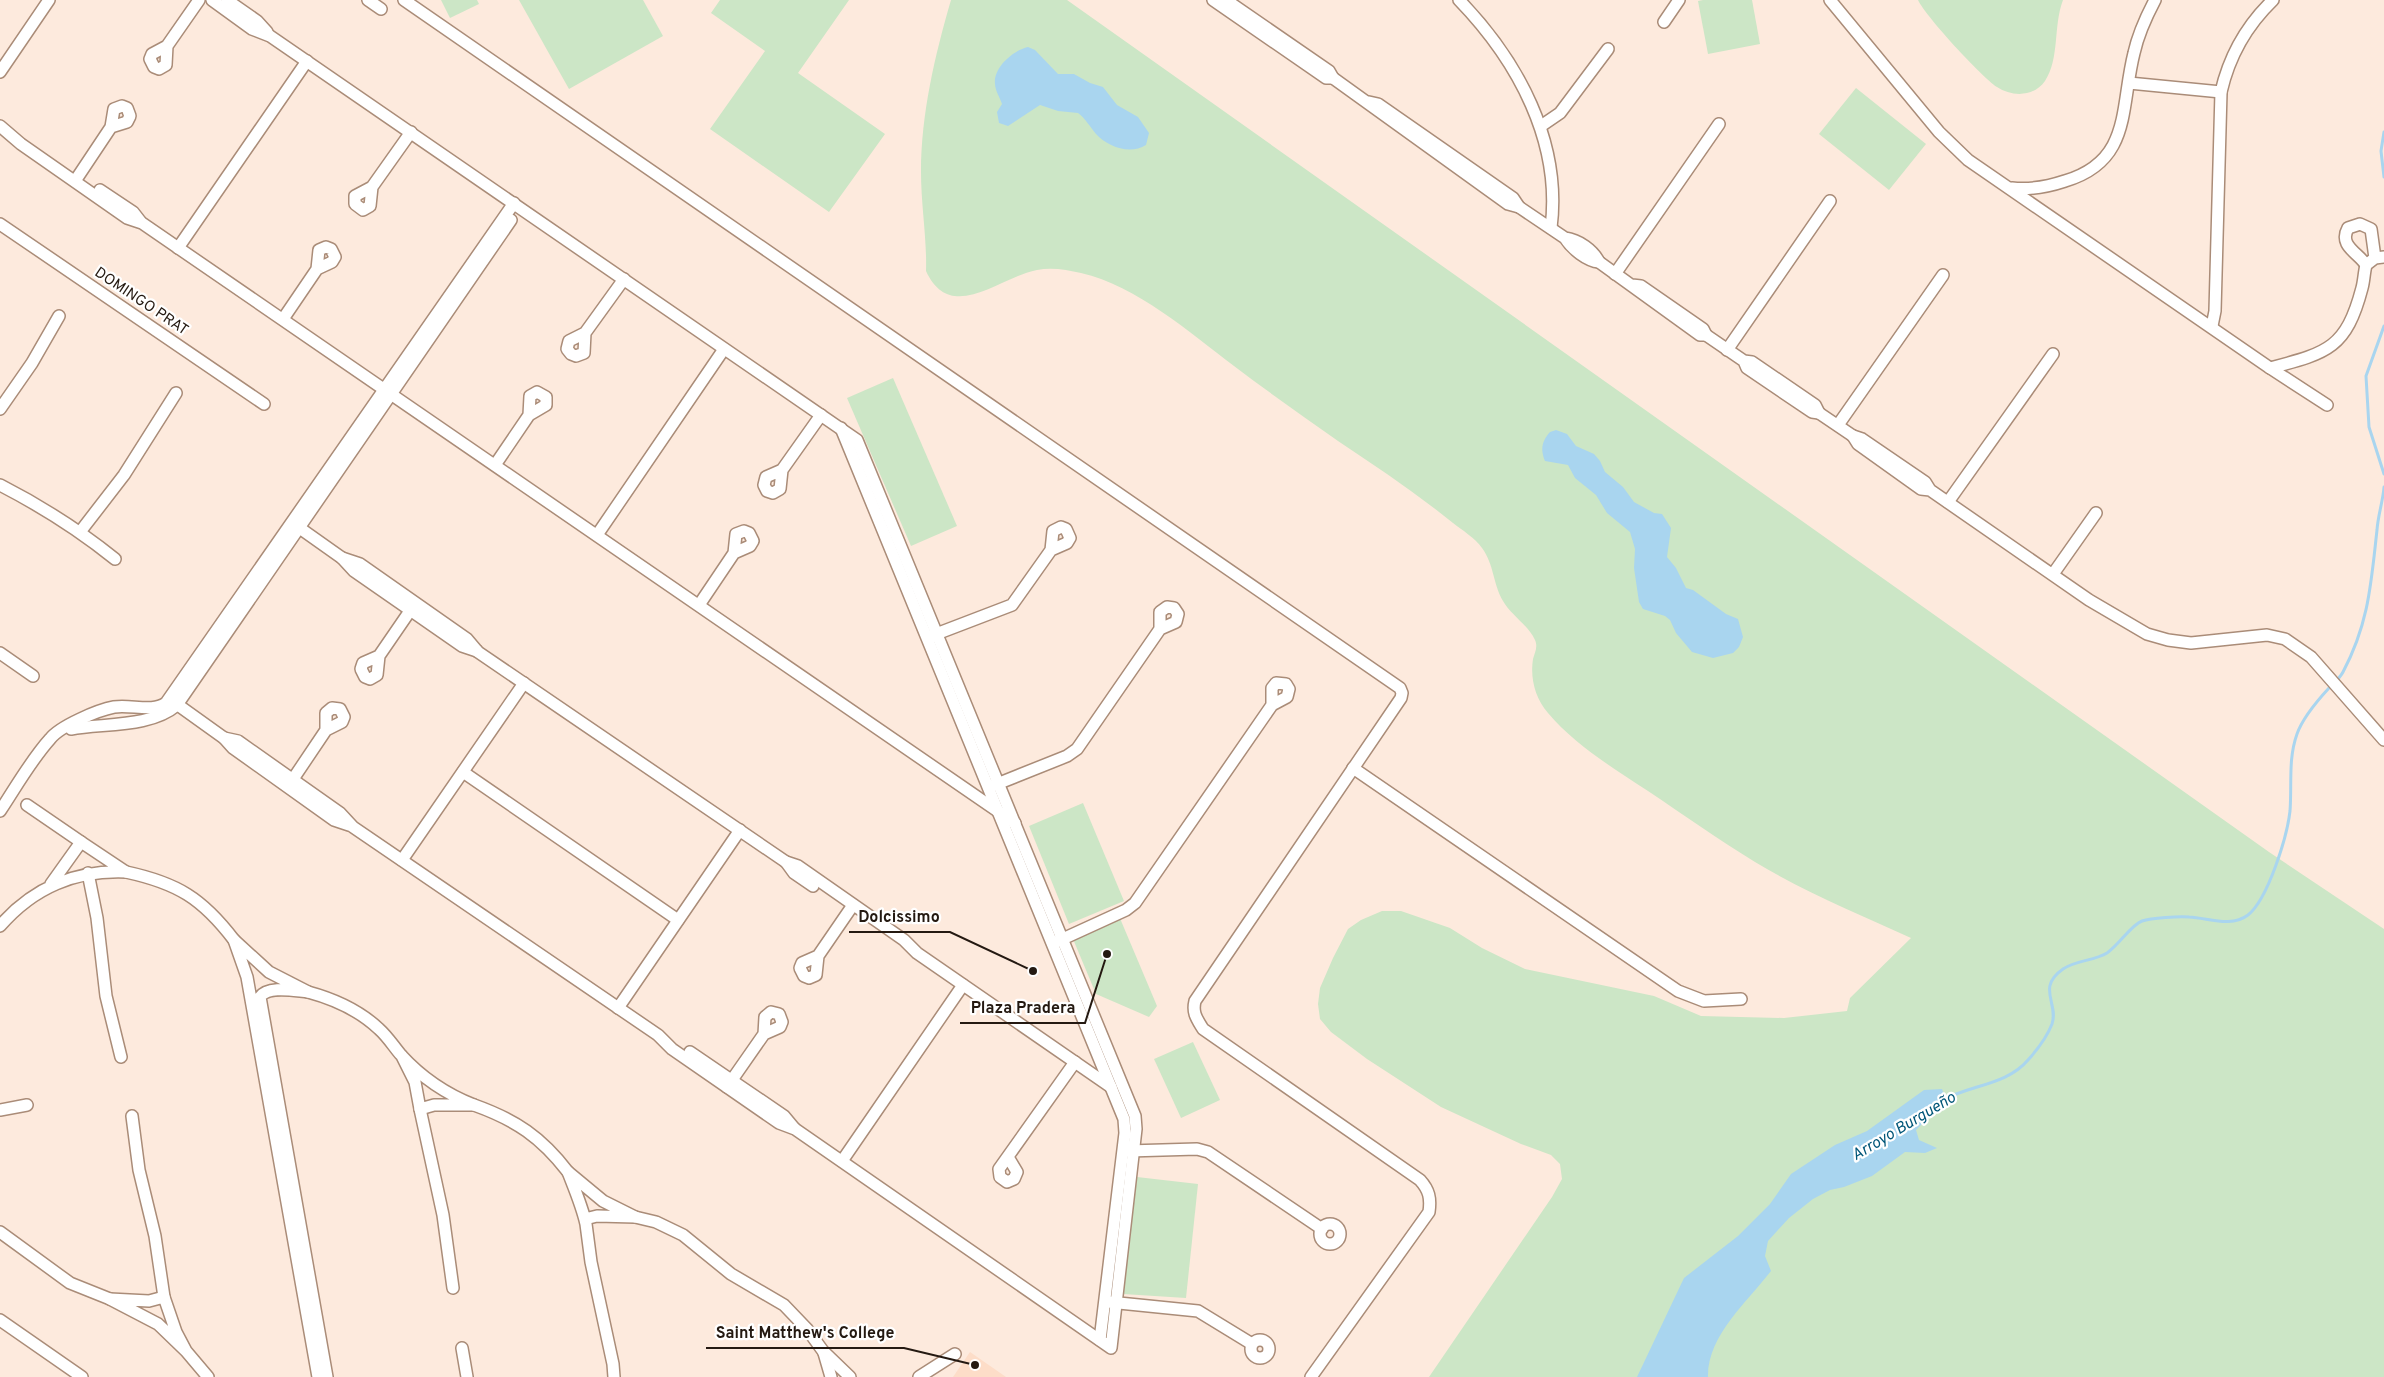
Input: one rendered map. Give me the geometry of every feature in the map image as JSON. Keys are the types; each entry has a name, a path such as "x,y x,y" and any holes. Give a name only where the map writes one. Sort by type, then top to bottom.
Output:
{"street":[{"path":"0,72 49,0"},
{"path":"167,46 198,0"},
{"path":"173,702 224,738 233,748 291,784 334,820 353,827 658,1035 676,1042 729,1084 784,1116 795,1129 1111,1348 1110,1303 1128,1150 1136,1122 1127,1097 1106,1060 1087,1014 1058,942 1015,824 993,785 932,636 840,428 307,61 270,36 252,28 212,0"},
{"path":"227,0 257,21 270,36"},
{"path":"368,0 381,9"},
{"path":"404,0 1395,683 1402,693 1401,698 1195,1001 1193,1008 1203,1029 1420,1180 1429,1194 1429,1212 1311,1377"},
{"path":"1213,0 1330,71 1332,78 1369,102 1378,104 1462,167 1513,198 1519,207 1565,238 1570,245 1592,262 1599,262 1632,285 1636,291 1744,361 1748,368 1812,412 1819,413 1853,436 1862,439 1925,482 1930,490 2089,600 2147,634 2168,640 2191,643 2267,635 2277,636 2304,651 2340,688 2384,740"},
{"path":"1226,0 1270,35"},
{"path":"1459,0 1506,56 1541,126 1553,189 1551,228"},
{"path":"1664,22 1679,0"},
{"path":"1830,0 1951,144 1968,160 2212,326 2270,368 2328,405"},
{"path":"2011,188 2031,189 2055,184 2083,175 2102,162 2116,141 2135,47 2155,0"},
{"path":"2212,326 2215,311 2221,92 2225,75 2239,44 2261,13 2274,0"},
{"path":"1541,126 1560,113 1608,49"},
{"path":"178,248 307,61"},
{"path":"2129,83 2221,92"},
{"path":"1615,274 1719,124"},
{"path":"0,126 12,134 26,139 77,178 133,212 142,223 178,248 389,391 1015,824"},
{"path":"77,178 111,128"},
{"path":"372,188 410,132"},
{"path":"1728,350 1830,201"},
{"path":"62,730 98,724 118,726 164,712 173,702 517,205"},
{"name":"DOMINGO PRAT","path":"0,224 264,404"},
{"path":"2270,368 2315,355 2334,345 2348,327 2375,260"},
{"path":"283,319 316,269"},
{"path":"1838,426 1943,275"},
{"path":"585,334 624,279"},
{"path":"0,409 32,363 60,316"},
{"path":"597,535 724,349"},
{"path":"1948,502 2053,354"},
{"path":"80,532 124,475 176,393"},
{"path":"495,465 529,415"},
{"path":"782,470 821,415"},
{"path":"0,485 41,507 80,532 115,559"},
{"path":"2053,574 2096,513"},
{"path":"296,525 342,558 360,564 413,606 467,639 478,652 786,862 798,866 851,908 904,940 917,953 1127,1097"},
{"path":"932,636 1012,605 1051,550"},
{"path":"699,605 734,553"},
{"path":"379,656 413,606"},
{"path":"978,798 993,785 1067,756 1077,749 1160,629"},
{"path":"0,653 33,676"},
{"path":"402,860 524,683"},
{"path":"0,811 50,738 62,730 85,718 114,707 133,705 157,707 173,702"},
{"path":"1058,942 1126,910 1135,903 1272,705"},
{"path":"291,784 326,730"},
{"path":"1353,768 1683,994 1704,1001 1741,999"},
{"path":"463,772 678,920"},
{"path":"993,785 998,812 1058,942"},
{"path":"28,805 126,872"},
{"path":"618,1008 740,830"},
{"path":"51,884 81,842"},
{"path":"87,874 99,854"},
{"path":"68,860 87,874 97,918 106,996 121,1058"},
{"path":"0,926 24,902 51,884 87,874 126,872 156,879 183,891 210,911 234,940 274,975 308,992 339,1003 368,1020 380,1029 402,1056 441,1090 522,1126 546,1146 568,1172 603,1201 683,1235 694,1242 731,1274 772,1297 795,1315 823,1351 850,1377"},
{"path":"818,956 851,908"},
{"path":"234,940 248,981 318,1377"},
{"path":"248,981 262,966"},
{"path":"274,975 260,997 327,1377"},
{"path":"248,981 264,993 287,990 308,992"},
{"path":"842,1161 963,985"},
{"path":"729,1084 764,1034"},
{"path":"402,1056 415,1082 443,1215 453,1288"},
{"path":"1089,1071 1106,1060"},
{"path":"1106,1060 1111,1086 1124,1119 1128,1150"},
{"path":"1008,1157 1075,1062"},
{"path":"417,1092 430,1081"},
{"path":"438,1105 441,1090"},
{"path":"0,1110 26,1105"},
{"path":"420,1109 438,1105 474,1105"},
{"path":"132,1116 138,1170 155,1236 164,1297 168,1312 186,1351"},
{"path":"1128,1150 1198,1149 1208,1152 1322,1229"},
{"path":"568,1172 585,1219 591,1262 613,1364 614,1377"},
{"path":"580,1201 593,1194"},
{"path":"597,1216 603,1201"},
{"path":"585,1219 597,1216 635,1216"},
{"path":"0,1232 70,1283 110,1299 151,1320 186,1351 208,1377"},
{"path":"110,1299 149,1301 164,1297"},
{"path":"149,1301 151,1320"},
{"path":"1100,1340 1110,1303"},
{"path":"1110,1303 1198,1311 1252,1344"},
{"path":"151,1320 168,1312"},
{"path":"0,1320 82,1377"},
{"path":"462,1348 467,1377"},
{"path":"823,1351 831,1377"},
{"path":"919,1377 955,1354"}],"shaded area":[{"path":"970,1352 1006,1377 953,1377"}],"green space":[{"path":"441,0 477,0 479,4 450,18"},
{"path":"519,0 643,0 663,36 569,89"},
{"path":"720,0 849,0 798,73 885,134 829,212 710,129 765,51 711,13"},
{"path":"951,0 1067,0 2269,852 2384,929 2384,1377 1429,1377 1552,1197 1562,1179 1560,1164 1551,1155 1521,1144 1441,1107 1367,1059 1331,1032 1320,1019 1318,1004 1320,988 1348,929 1361,920 1382,911 1401,911 1450,928 1482,948 1525,969 1654,996 1701,1016 1784,1018 1847,1011 1850,998 1911,938 1813,893 1755,862 1582,746 1559,725 1540,701 1534,688 1532,673 1536,647 1535,640 1503,601 1486,554 1476,541 1411,491 1273,395 1162,312 1122,288 1102,279 1059,269 1037,270 1022,274 992,288 962,296 949,295 936,287 926,271 921,184 923,128 930,85"},
{"path":"1752,0 1760,44 1708,54 1698,1"},
{"path":"1918,0 2063,0 2058,20 2053,62 2045,81 2035,90 2022,94 2009,93 1997,87 1979,72 1955,46"},
{"path":"1856,88 1926,144 1889,190 1819,134"},
{"path":"893,378 957,526 911,546 847,398"},
{"path":"1083,803 1124,901 1069,924 1029,826"},
{"path":"1119,916 1157,1006 1149,1017 1096,994 1073,939"},
{"path":"1193,1042 1220,1100 1181,1118 1154,1059"},
{"path":"1137,1177 1198,1184 1186,1298 1123,1294"}],"water":[{"path":"1028,47 1035,50 1058,74 1074,74 1090,83 1103,87 1117,105 1138,117 1149,133 1146,145 1133,149 1113,146 1101,139 1078,113 1058,111 1040,105 1008,126 999,123 997,112 1002,104 995,86 997,71 1011,56"},
{"path":"1556,430 1567,434 1576,446 1594,454 1605,472 1623,487 1634,502 1654,513 1662,514 1671,528 1667,557 1676,568 1686,588 1693,590 1726,614 1738,619 1743,637 1739,647 1733,653 1713,658 1692,652 1676,633 1670,620 1665,616 1643,609 1639,602 1634,568 1635,549 1630,532 1607,513 1596,495 1575,478 1568,465 1545,461 1542,449 1545,439 1550,432"},
{"path":"1942,1089 1948,1105 1927,1119 1916,1130 1919,1140 1937,1148 1925,1153 1905,1152 1872,1176 1844,1187 1830,1190 1813,1199 1789,1218 1768,1241 1765,1256 1771,1271 1721,1333 1709,1362 1708,1377 1637,1377 1684,1278 1738,1236 1770,1204 1791,1174 1835,1145 1867,1131 1924,1090"}],"waterway":[{"name":"Arroyo Burgueño","path":"2384,132 2381,151 2384,177"},
{"name":"Arroyo Burgueño","path":"2384,326 2366,376 2369,427 2384,474"},
{"name":"Arroyo Burgueño","path":"1943,1100 2010,1075 2028,1060 2052,1024 2051,983 2055,976 2063,969 2107,953 2142,921 2158,918 2185,917 2227,922 2234,921 2248,915 2263,896 2281,851 2288,822 2292,753 2297,734 2311,709 2342,674 2352,654 2364,620 2384,487"}],"place":[{"name":"Plaza Pradera","path":"1107,954"},
{"name":"Dolcissimo","path":"1033,971"},
{"name":"Saint Matthew's College","path":"975,1365"}]}
